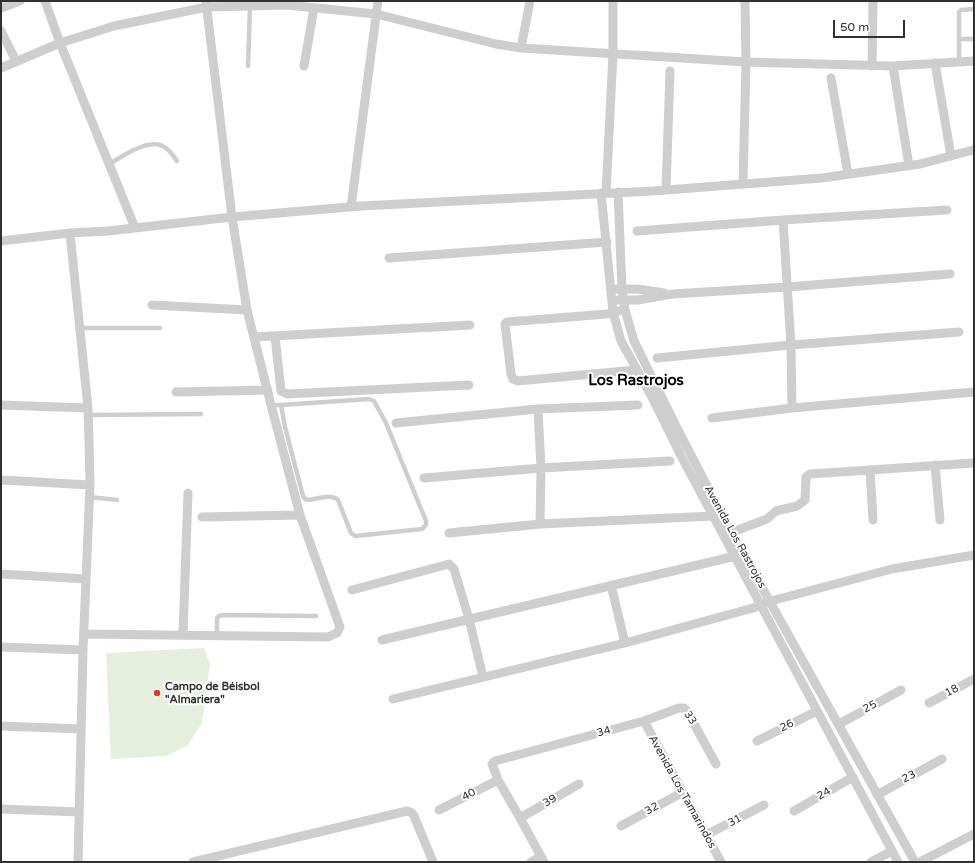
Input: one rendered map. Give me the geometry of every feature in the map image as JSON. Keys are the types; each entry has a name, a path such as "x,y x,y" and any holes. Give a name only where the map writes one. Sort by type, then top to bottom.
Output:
{"street":[{"path":"3,5 20,1"},
{"path":"45,1 60,43 135,228"},
{"path":"352,206 378,1"},
{"path":"520,48 530,1"},
{"name":"Avenida Los Rastrojos","path":"612,1 613,54 604,193 606,242 612,300 621,341 728,534 739,555 760,605 898,862"},
{"path":"743,184 746,62 745,1"},
{"path":"872,66 873,1"},
{"path":"1,68 60,43 114,26 206,4 250,6 287,3 314,8 376,14 496,44 520,48 746,62 872,66 974,61"},
{"path":"84,634 328,638 339,630 340,627 330,595 300,515 247,310 232,217 206,4"},
{"path":"304,66 314,8"},
{"path":"1,31 16,61"},
{"path":"935,63 951,156"},
{"path":"893,66 909,166"},
{"path":"666,190 670,70"},
{"path":"831,78 848,174"},
{"path":"1,241 352,206 666,190 780,181 909,166 973,150"},
{"name":"Avenida Los Rastrojos","path":"618,192 622,289 625,310 634,341 717,514"},
{"path":"637,231 947,210"},
{"path":"783,220 791,345 792,408"},
{"path":"70,233 88,412 90,485 83,650 78,862"},
{"path":"388,258 606,242"},
{"path":"612,300 638,300 672,294 787,287 950,274"},
{"path":"611,289 648,290 672,294"},
{"path":"152,305 247,310"},
{"path":"625,310 507,322 505,324 513,379 518,382 636,370"},
{"path":"254,337 470,325"},
{"path":"657,358 791,345 959,332"},
{"path":"275,336 282,391 286,394 469,385"},
{"path":"176,392 268,390"},
{"path":"712,418 792,408 974,392"},
{"path":"396,423 538,409 638,405"},
{"path":"1,406 88,412"},
{"path":"538,409 540,524"},
{"path":"424,478 540,468 670,461"},
{"path":"728,534 767,519 776,511 797,506 802,503 805,500 806,477 810,474 974,463"},
{"path":"936,465 940,520"},
{"path":"870,470 873,520"},
{"path":"1,480 90,485"},
{"path":"183,635 188,493"},
{"path":"449,533 540,524 717,514"},
{"path":"202,517 300,515"},
{"path":"382,640 739,555"},
{"name":"Avenida Los Rastrojos","path":"739,555 771,601 915,862"},
{"path":"393,699 625,643 753,608 771,601 892,570 974,556"},
{"path":"352,590 449,564 454,569 469,619 483,677"},
{"path":"1,574 86,579"},
{"path":"611,585 625,643"},
{"path":"1,647 83,650"},
{"name":"18","path":"929,703 974,679"},
{"name":"25","path":"839,724 901,690"},
{"name":"33","path":"644,721 679,708 684,708 716,764"},
{"name":"26","path":"757,741 817,711"},
{"name":"34","path":"498,780 492,764 495,760 644,721"},
{"name":"Avenida Los Tamarindos","path":"644,721 721,862"},
{"path":"1,726 81,729"},
{"name":"23","path":"877,795 942,759"},
{"name":"24","path":"794,811 853,777"},
{"path":"498,780 542,859 531,862"},
{"name":"40","path":"439,810 498,780"},
{"name":"39","path":"520,818 579,784"},
{"name":"32","path":"621,826 683,792"},
{"name":"31","path":"706,836 764,805"},
{"path":"1,809 78,812"},
{"path":"193,862 412,812 433,862"},
{"path":"920,862 974,834"},
{"path":"871,862 892,851"}],"lane":[{"path":"248,66 250,6"},
{"path":"959,62 959,12 961,10 974,9"},
{"path":"959,40 974,39"},
{"path":"109,164 131,151 152,143 166,148 177,161"},
{"path":"80,328 160,328"},
{"path":"271,405 369,399 374,401 389,430 426,521 426,525 422,529 355,536 351,533 338,500 331,496 309,500 305,499 285,428 281,405"},
{"path":"88,412 201,414"},
{"path":"89,497 117,500"},
{"path":"217,635 217,618 223,615 316,616"}],"green space":[{"name":"Campo de Béisbol \"Almariera\"","path":"204,648 210,664 202,723 188,745 167,756 111,759 106,653"}],"place":[{"name":"Campo de Béisbol \"Almariera\"","path":"157,693"}],"district":[{"name":"Los Rastrojos","path":"636,381"}]}
